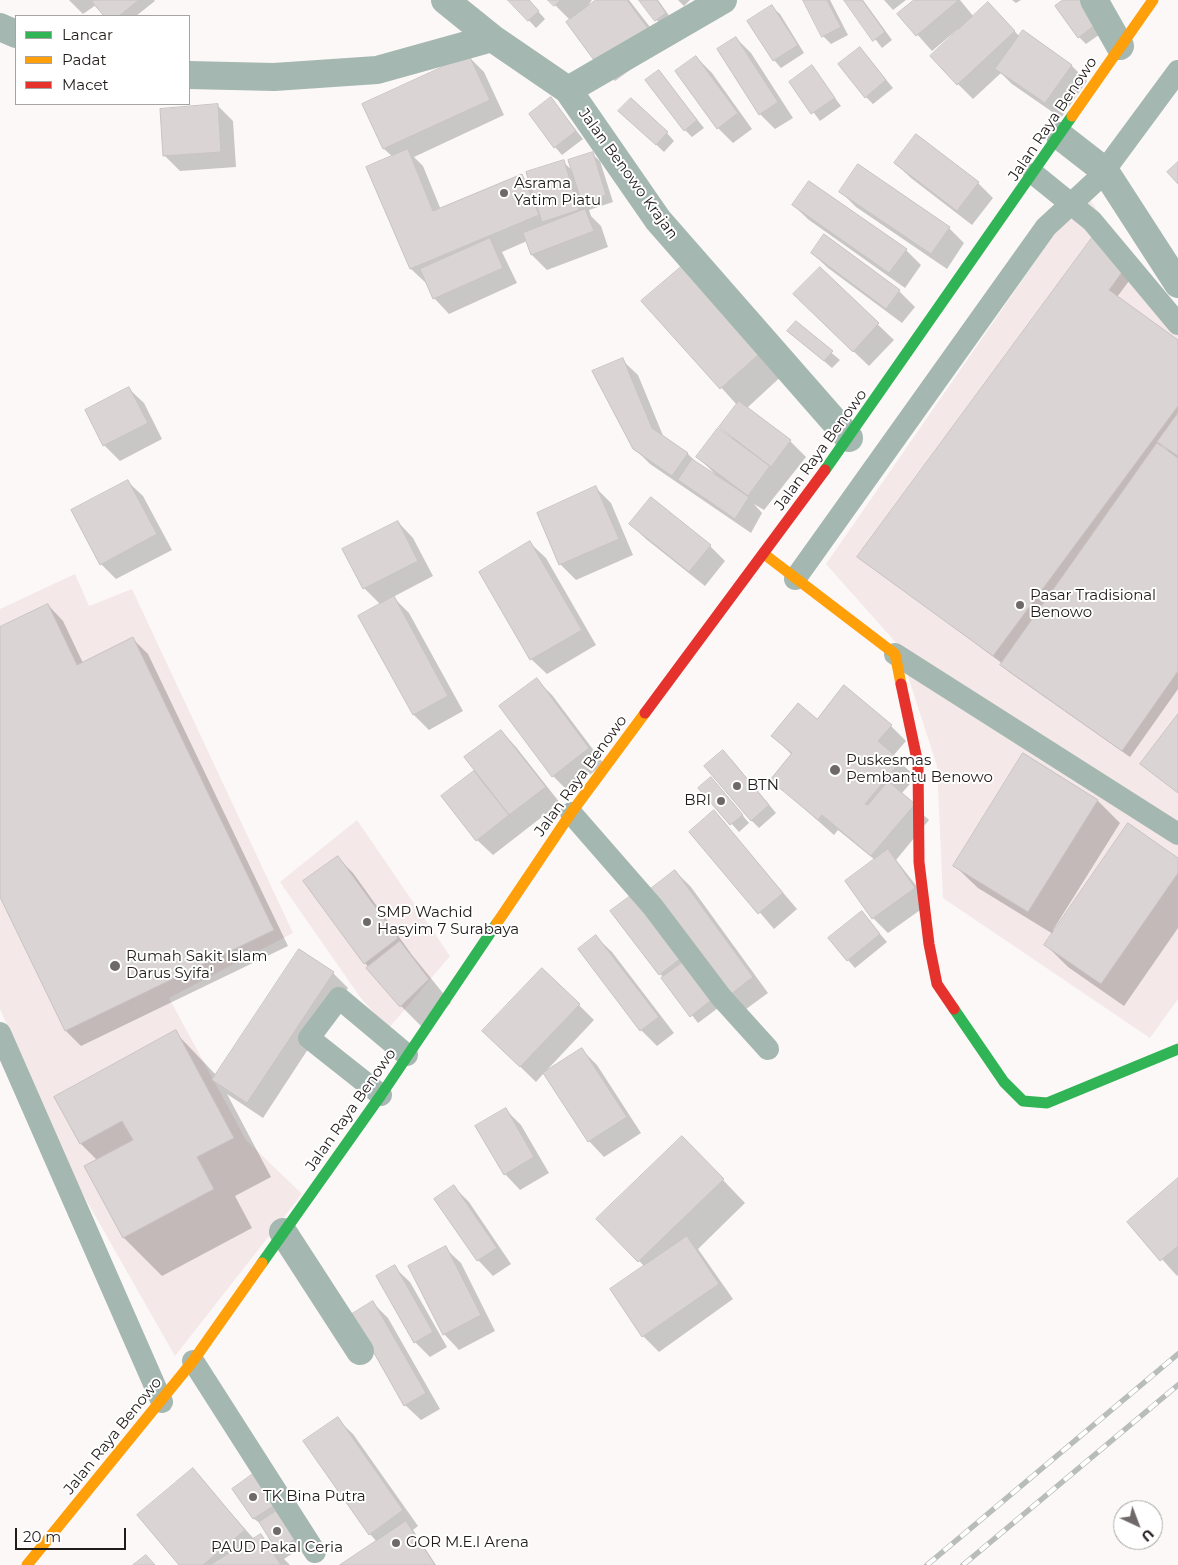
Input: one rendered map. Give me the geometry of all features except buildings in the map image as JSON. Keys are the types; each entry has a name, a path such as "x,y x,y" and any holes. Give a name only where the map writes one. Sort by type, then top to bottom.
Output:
{"main road":[{"name":"Jalan Raya Benowo","path":"27,1565 162,1402 193,1361 381,1095 571,813 849,438 1153,0"},
{"path":"764,554 895,654 918,764 919,862 929,944 937,984 1004,1082 1023,1101 1047,1103 1178,1049"}],"street":[{"path":"568,90 723,0"},
{"path":"1094,0 1120,46"},
{"name":"Jalan Benowo Krajan","path":"447,1 492,38 568,90 658,220 849,438"},
{"path":"0,27 15,34"},
{"path":"190,75 274,77 377,70 492,38"},
{"path":"1060,136 1102,175 1178,284"},
{"path":"283,1232 360,1351"}],"lane":[{"path":"795,579 1046,228 1102,175 1178,71"},
{"path":"1034,174 1075,199 1178,324"},
{"path":"895,654 1178,834"},
{"path":"571,813 653,907 721,997 768,1049"},
{"path":"381,1095 309,1038 339,998 407,1055"},
{"path":"0,1033 162,1402"},
{"path":"193,1361 315,1552"}],"shaded area":[{"name":"Pasar Tradisional Benowo","path":"1084,191 1138,270 1178,322 1178,999 1150,1038 943,898 937,766 898,645 826,564"},
{"name":"Rumah Sakit Islam Darus Syifa'","path":"75,574 89,606 132,589 293,933 169,998 246,1140 302,1194 175,1356 73,1177 0,1009 0,609"},
{"name":"SMP Wachid Hasyim 7 Surabaya","path":"357,820 450,956 388,1029 360,997 280,882"}],"railway":[{"path":"927,1565 1178,1354"},
{"path":"963,1565 1178,1385"}],"traffic: fast":[{"path":"825,470 1072,116"},
{"path":"262,1263 381,1095 497,923"},
{"path":"954,1009 1004,1082 1023,1101 1047,1103 1178,1049"}],"traffic: slow":[{"path":"1072,116 1153,0"},
{"path":"764,554 895,654 901,684"},
{"path":"497,923 571,813 645,713"},
{"path":"27,1565 193,1361 262,1263"}],"traffic: jam":[{"path":"645,713 825,470"},
{"path":"901,684 918,764 919,862 929,944 937,984 954,1009"}],"place":[{"name":"Asrama Yatim Piatu","path":"504,193"},
{"name":"Pasar Tradisional Benowo","path":"1020,605"},
{"name":"Puskesmas Pembantu Benowo","path":"835,770"},
{"name":"BTN","path":"737,786"},
{"name":"BRI","path":"721,801"},
{"name":"SMP Wachid Hasyim 7 Surabaya","path":"367,922"},
{"name":"Rumah Sakit Islam Darus Syifa'","path":"115,966"},
{"name":"TK Bina Putra","path":"253,1497"},
{"name":"PAUD Pakal Ceria","path":"277,1531"},
{"name":"GOR M.E.I Arena","path":"396,1543"}]}
